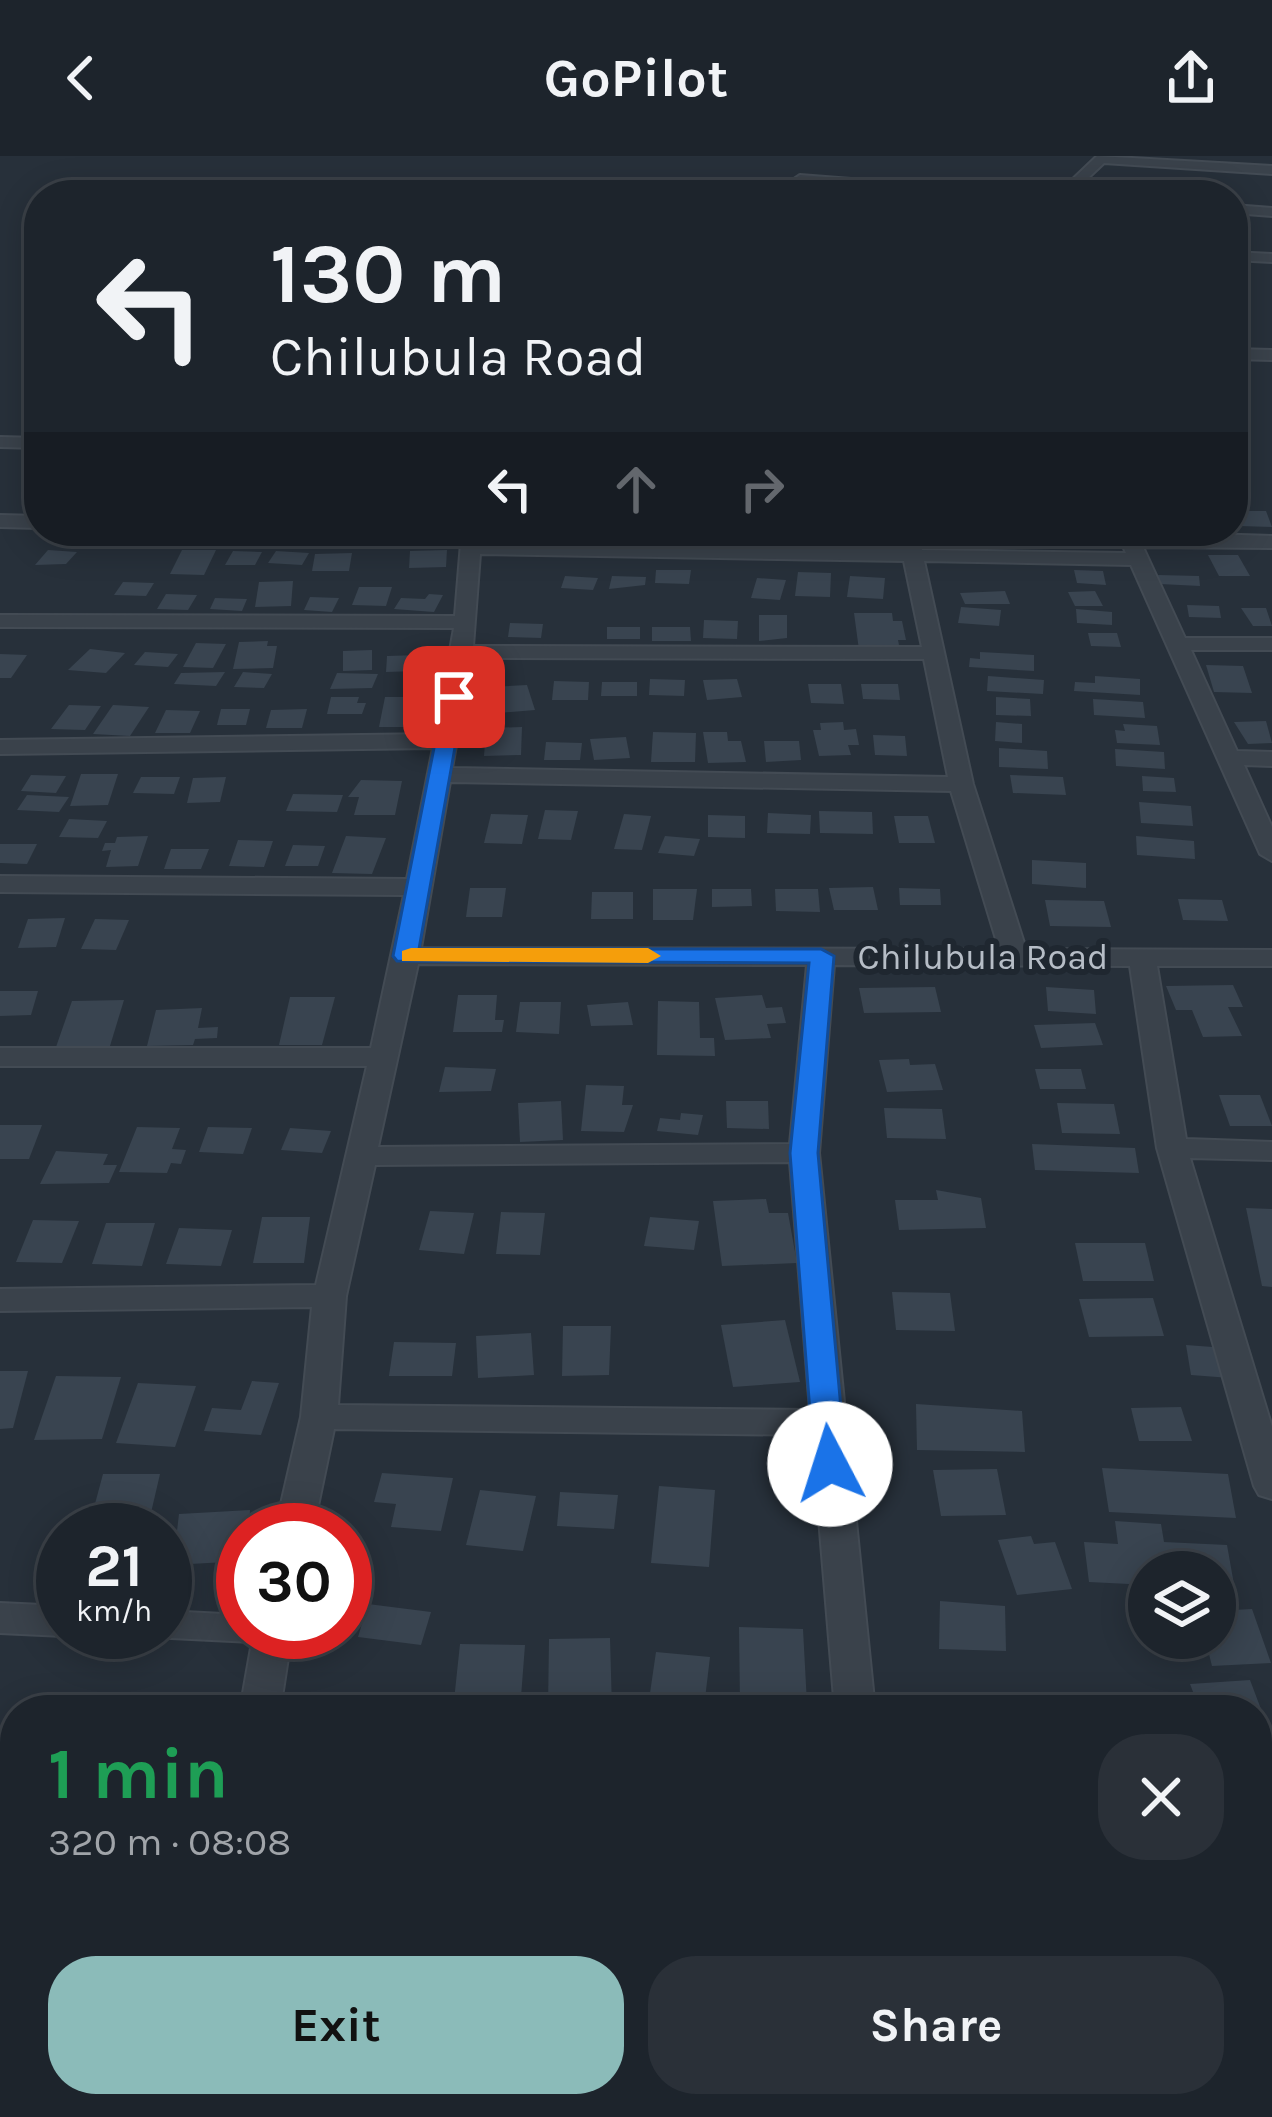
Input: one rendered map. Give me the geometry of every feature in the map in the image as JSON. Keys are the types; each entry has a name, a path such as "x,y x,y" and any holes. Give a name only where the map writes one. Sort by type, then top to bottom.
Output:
{"street":[{"path":"1078,180 1103,157 1272,170"},
{"path":"800,179 816,180"},
{"path":"301,1503 319,1417 330,1296 363,1156 379,1057 406,956 462,652 469,546"},
{"path":"913,546 961,784 1014,955"},
{"path":"1131,546 1272,854"},
{"path":"0,621 463,622"},
{"path":"1179,644 1272,644"},
{"path":"462,652 931,653"},
{"path":"0,747 446,741"},
{"path":"1231,758 1272,759"},
{"path":"439,775 961,784"},
{"path":"0,884 416,887"},
{"name":"Chilubula Road","path":"406,956 1272,958"},
{"path":"821,956 804,1153 853,1695"},
{"path":"1142,958 1172,1148 1262,1426 1272,1486"},
{"path":"0,1058 379,1057"},
{"path":"1172,1148 1272,1151"},
{"path":"363,1156 804,1153"},
{"path":"0,1300 330,1296"},
{"path":"319,1417 826,1423"},
{"path":"0,1618 36,1620"},
{"path":"262,1695 268,1659"}],"building":[{"path":"1248,511 1266,511 1272,527 1248,526"},
{"path":"48,550 77,552 66,564 35,565"},
{"path":"182,550 216,550 204,575 170,574"},
{"path":"447,550 446,567 409,568 410,551"},
{"path":"233,551 262,552 255,565 225,565"},
{"path":"276,551 309,553 302,565 268,563"},
{"path":"352,553 349,571 312,571 315,554"},
{"path":"1208,555 1238,555 1250,576 1219,576"},
{"path":"656,570 691,570 689,584 655,583"},
{"path":"1074,570 1103,571 1106,585 1077,583"},
{"path":"798,572 831,573 830,597 795,596"},
{"path":"1158,575 1199,576 1200,586 1160,584"},
{"path":"565,576 598,578 593,590 561,588"},
{"path":"612,576 646,577 645,585 609,589"},
{"path":"850,576 885,578 883,599 847,597"},
{"path":"757,578 786,580 780,600 751,598"},
{"path":"293,581 291,606 255,607 259,582"},
{"path":"123,582 154,583 146,596 114,595"},
{"path":"359,587 392,587 386,606 352,605"},
{"path":"1005,591 1010,604 965,604 960,593"},
{"path":"1095,591 1103,606 1075,606 1068,592"},
{"path":"166,594 197,595 188,610 157,609"},
{"path":"429,594 443,595 434,612 394,609 401,598 425,599"},
{"path":"310,597 339,598 332,612 304,610"},
{"path":"215,598 247,599 242,611 210,609"},
{"path":"1187,605 1219,606 1221,618 1189,617"},
{"path":"961,607 1001,610 999,626 958,623"},
{"path":"1241,608 1266,608 1272,626 1253,626"},
{"path":"1076,609 1112,612 1112,625 1077,623"},
{"path":"854,613 892,613 893,621 902,621 906,640 898,640 900,650 859,650"},
{"path":"759,615 787,615 787,638 759,641"},
{"path":"704,620 738,621 737,639 703,638"},
{"path":"510,623 543,624 541,638 508,637"},
{"path":"607,627 640,627 640,639 607,639"},
{"path":"652,627 690,627 691,641 652,641"},
{"path":"1088,633 1117,633 1121,647 1091,646"},
{"path":"268,641 267,646 277,646 273,668 233,669 239,642"},
{"path":"196,643 226,644 213,668 183,667"},
{"path":"90,649 125,653 106,673 68,670"},
{"path":"372,650 372,670 343,671 343,651"},
{"path":"145,652 178,654 168,667 134,665"},
{"path":"980,652 1034,655 1034,671 969,667 970,658 980,659"},
{"path":"0,654 27,655 11,678 0,678"},
{"path":"419,655 418,671 386,672 387,656"},
{"path":"1206,665 1243,666 1252,693 1214,692"},
{"path":"225,672 216,686 174,684 181,673"},
{"path":"243,672 272,674 264,688 234,687"},
{"path":"337,673 378,674 372,688 330,689"},
{"path":"988,676 1044,680 1043,694 987,691"},
{"path":"1095,676 1140,679 1140,695 1074,691 1075,682 1095,683"},
{"path":"650,679 685,680 684,696 649,695"},
{"path":"737,679 742,697 707,700 703,680"},
{"path":"554,681 589,682 588,700 552,700"},
{"path":"602,682 637,682 637,696 601,696"},
{"path":"808,684 841,684 844,704 811,703"},
{"path":"861,684 898,684 900,700 863,699"},
{"path":"527,685 535,710 498,713 491,687"},
{"path":"331,697 359,697 357,703 366,703 362,714 327,714"},
{"path":"385,697 416,697 411,727 379,727"},
{"path":"996,697 1030,699 1031,716 996,715"},
{"path":"1093,699 1143,702 1145,718 1094,715"},
{"path":"69,705 101,706 85,730 51,729"},
{"path":"113,705 149,707 130,736 93,734"},
{"path":"221,709 250,709 246,725 217,725"},
{"path":"307,709 302,728 266,728 271,710"},
{"path":"166,710 200,711 190,733 155,733"},
{"path":"1266,721 1272,743 1248,744 1234,722"},
{"path":"843,722 844,730 856,729 859,745 848,745 851,755 819,756 813,730 821,730 820,723"},
{"path":"996,722 1022,724 1022,743 995,741"},
{"path":"1123,724 1157,726 1160,745 1117,743 1115,730 1125,731"},
{"path":"522,727 521,755 484,756 486,728"},
{"path":"653,732 696,733 695,762 651,762"},
{"path":"703,732 727,732 728,741 741,741 746,762 708,763"},
{"path":"873,735 905,736 907,756 875,755"},
{"path":"626,737 630,758 594,760 590,739"},
{"path":"764,741 799,741 801,760 766,762"},
{"path":"546,742 582,743 580,760 544,760"},
{"path":"999,748 1047,751 1048,769 999,767"},
{"path":"1115,749 1164,752 1165,769 1116,766"},
{"path":"81,774 118,774 108,805 70,806"},
{"path":"31,775 66,776 56,793 21,791"},
{"path":"1010,775 1063,777 1066,795 1013,793"},
{"path":"1142,776 1174,778 1176,792 1143,791"},
{"path":"141,777 180,777 174,794 133,793"},
{"path":"226,777 220,802 187,803 193,778"},
{"path":"361,780 402,781 395,815 354,815 359,797 348,797"},
{"path":"293,794 343,795 337,812 286,811"},
{"path":"27,795 69,797 59,812 17,810"},
{"path":"1139,802 1191,806 1193,826 1141,823"},
{"path":"545,810 578,811 571,840 538,839"},
{"path":"819,811 872,812 873,834 820,833"},
{"path":"768,813 811,815 810,834 767,833"},
{"path":"491,814 528,815 522,844 484,843"},
{"path":"624,814 651,816 642,850 614,849"},
{"path":"708,815 745,816 745,838 708,837"},
{"path":"894,816 928,816 935,843 899,843"},
{"path":"69,819 107,821 98,838 59,837"},
{"path":"148,836 138,866 106,867 111,850 102,851 105,843 115,843 117,837"},
{"path":"346,836 386,838 372,874 332,873"},
{"path":"665,836 700,839 694,856 658,853"},
{"path":"1136,836 1194,841 1195,859 1137,855"},
{"path":"238,840 273,841 264,867 229,866"},
{"path":"0,844 37,844 27,864 0,863"},
{"path":"293,845 325,846 318,866 285,866"},
{"path":"171,849 209,849 201,869 164,869"},
{"path":"1032,860 1086,863 1086,888 1032,884"},
{"path":"873,887 878,910 834,910 829,888"},
{"path":"470,888 506,888 502,917 466,917"},
{"path":"899,888 940,889 941,905 900,905"},
{"path":"653,889 697,889 693,920 653,920"},
{"path":"712,889 751,889 752,906 712,907"},
{"path":"775,889 818,889 820,912 776,911"},
{"path":"592,892 633,892 633,919 591,919"},
{"path":"1178,899 1222,900 1228,921 1183,920"},
{"path":"1045,900 1104,901 1111,927 1050,926"},
{"path":"65,918 56,947 18,948 28,919"},
{"path":"95,919 129,920 116,950 81,949"},
{"path":"1233,985 1243,1007 1228,1007 1242,1036 1203,1037 1192,1010 1176,1010 1166,986"},
{"path":"935,987 941,1012 864,1013 859,988"},
{"path":"1046,987 1094,990 1096,1014 1048,1011"},
{"path":"0,991 38,991 31,1015 0,1016"},
{"path":"458,995 497,995 495,1020 504,1020 502,1032 453,1032"},
{"path":"762,995 766,1008 782,1007 786,1023 767,1024 771,1038 725,1040 715,998"},
{"path":"290,997 335,997 322,1045 279,1045"},
{"path":"124,1000 110,1046 56,1047 72,1001"},
{"path":"658,1001 699,1002 700,1038 714,1038 715,1056 657,1055"},
{"path":"520,1002 561,1002 559,1034 516,1032"},
{"path":"628,1002 633,1025 591,1026 587,1005"},
{"path":"202,1008 198,1028 218,1027 217,1038 195,1039 193,1045 147,1046 156,1010"},
{"path":"1095,1023 1103,1045 1041,1048 1034,1025"},
{"path":"909,1059 910,1065 935,1064 943,1090 887,1092 879,1060"},
{"path":"445,1067 496,1069 491,1091 439,1092"},
{"path":"1035,1069 1081,1069 1086,1089 1040,1089"},
{"path":"586,1085 624,1086 622,1105 633,1105 624,1132 581,1131"},
{"path":"1219,1095 1260,1095 1272,1126 1230,1126"},
{"path":"561,1101 563,1140 520,1142 518,1103"},
{"path":"726,1101 768,1101 769,1129 727,1128"},
{"path":"1057,1103 1114,1104 1120,1134 1062,1133"},
{"path":"884,1108 942,1109 946,1139 887,1138"},
{"path":"681,1113 703,1115 698,1135 657,1131 660,1118 680,1120"},
{"path":"0,1125 42,1125 29,1159 0,1159"},
{"path":"137,1127 180,1128 172,1149 186,1150 181,1164 171,1163 167,1173 119,1172"},
{"path":"208,1127 252,1128 243,1154 199,1152"},
{"path":"290,1128 331,1131 322,1153 281,1150"},
{"path":"1032,1144 1135,1148 1139,1173 1035,1170"},
{"path":"56,1151 108,1154 103,1165 117,1165 109,1183 40,1184"},
{"path":"936,1190 981,1198 986,1228 899,1230 895,1200 938,1200"},
{"path":"766,1199 769,1213 788,1213 797,1263 722,1266 713,1201"},
{"path":"1246,1208 1272,1209 1272,1287 1262,1286"},
{"path":"430,1211 474,1213 464,1254 419,1250"},
{"path":"501,1212 545,1213 540,1255 496,1254"},
{"path":"262,1217 310,1217 304,1263 253,1263"},
{"path":"650,1217 699,1221 694,1250 644,1246"},
{"path":"33,1220 79,1221 62,1263 16,1262"},
{"path":"106,1223 155,1223 142,1266 92,1264"},
{"path":"179,1228 232,1230 221,1266 166,1264"},
{"path":"1075,1243 1145,1243 1154,1281 1083,1281"},
{"path":"892,1292 950,1293 955,1331 896,1330"},
{"path":"1153,1298 1164,1336 1089,1337 1079,1299"},
{"path":"785,1320 800,1382 733,1387 721,1325"},
{"path":"563,1326 611,1326 609,1375 562,1376"},
{"path":"531,1333 534,1375 478,1378 476,1336"},
{"path":"394,1342 456,1343 452,1376 389,1376"},
{"path":"1186,1345 1226,1348 1230,1378 1191,1375"},
{"path":"0,1371 28,1371 13,1428 0,1429"},
{"path":"56,1376 121,1377 102,1439 34,1440"},
{"path":"252,1381 279,1383 261,1435 204,1431 212,1408 241,1410"},
{"path":"138,1383 196,1386 175,1447 116,1443"},
{"path":"916,1404 1022,1411 1025,1452 917,1450"},
{"path":"1181,1407 1192,1441 1139,1441 1131,1408"},
{"path":"1102,1468 1228,1474 1236,1518 1109,1512"},
{"path":"997,1469 1006,1515 941,1516 933,1470"},
{"path":"382,1473 453,1478 441,1531 391,1527 396,1504 374,1502"},
{"path":"103,1474 160,1474 153,1503 95,1503"},
{"path":"659,1486 715,1490 709,1567 651,1563"},
{"path":"480,1490 536,1496 523,1551 466,1545"},
{"path":"560,1492 618,1495 614,1529 557,1526"},
{"path":"216,1512 216,1563 192,1564 192,1513"},
{"path":"1115,1521 1161,1524 1164,1542 1227,1545 1228,1551 1128,1551 1128,1584 1089,1582 1084,1542 1118,1544"},
{"path":"1031,1536 1034,1544 1055,1542 1072,1589 1017,1595 998,1540"},
{"path":"940,1601 1005,1606 1006,1651 939,1649"},
{"path":"372,1605 431,1612 421,1645 372,1639"},
{"path":"1252,1609 1271,1663 1212,1666 1210,1659 1236,1659 1236,1610"},
{"path":"739,1627 803,1629 807,1695 740,1695"},
{"path":"610,1638 612,1695 548,1695 549,1639"},
{"path":"460,1644 525,1645 521,1695 455,1695"},
{"path":"656,1652 710,1657 705,1695 650,1695"},
{"path":"1250,1680 1256,1695 1194,1695 1190,1684"}],"slow traffic":[{"path":"411,956 648,956"}],"route":[{"path":"454,697 406,956 821,956 804,1153 830,1464"}]}
